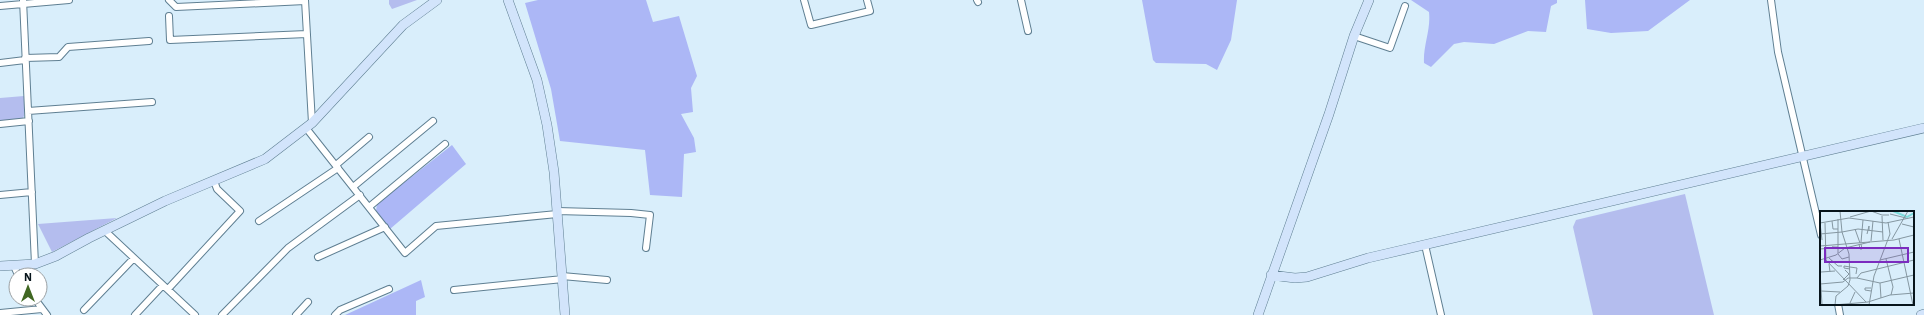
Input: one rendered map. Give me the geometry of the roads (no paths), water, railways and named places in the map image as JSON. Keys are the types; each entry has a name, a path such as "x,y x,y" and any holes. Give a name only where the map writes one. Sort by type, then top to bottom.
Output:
{"street":[{"path":"0,6 23,2 70,0"},
{"path":"169,0 176,7 305,0 309,125 337,166 405,253 436,226 557,213 631,212 650,215 646,248"},
{"path":"0,266 35,264 56,256 104,230 165,201 265,160 309,125 403,24 438,0"},
{"path":"508,0 538,80 547,125 557,213 565,315"},
{"path":"804,0 811,24 870,11 867,0"},
{"path":"1021,0 1028,31"},
{"path":"1258,315 1329,114 1354,36 1369,0"},
{"path":"1771,0 1778,52 1820,231"},
{"path":"23,2 35,264"},
{"path":"1354,36 1390,48 1405,6"},
{"path":"169,16 170,40 307,34"},
{"path":"0,63 25,59 59,57 68,47 149,41"},
{"path":"28,111 152,102"},
{"path":"0,124 28,121"},
{"path":"353,187 433,121"},
{"path":"1271,275 1295,278 1307,277 1368,258 1924,128"},
{"path":"259,221 337,166 369,137"},
{"path":"369,207 445,144"},
{"path":"135,315 165,287 240,211 217,189 214,181"},
{"path":"0,195 32,192"},
{"path":"222,315 288,248 360,195"},
{"path":"318,257 385,227"},
{"path":"104,230 195,315"},
{"path":"1426,244 1440,315"},
{"path":"84,310 134,258"},
{"path":"454,290 562,277 607,280"},
{"path":"335,315 340,310 389,289"},
{"path":"296,315 308,302"},
{"path":"1838,305 1840,315"},
{"path":"0,313 42,309 47,315"}]}
